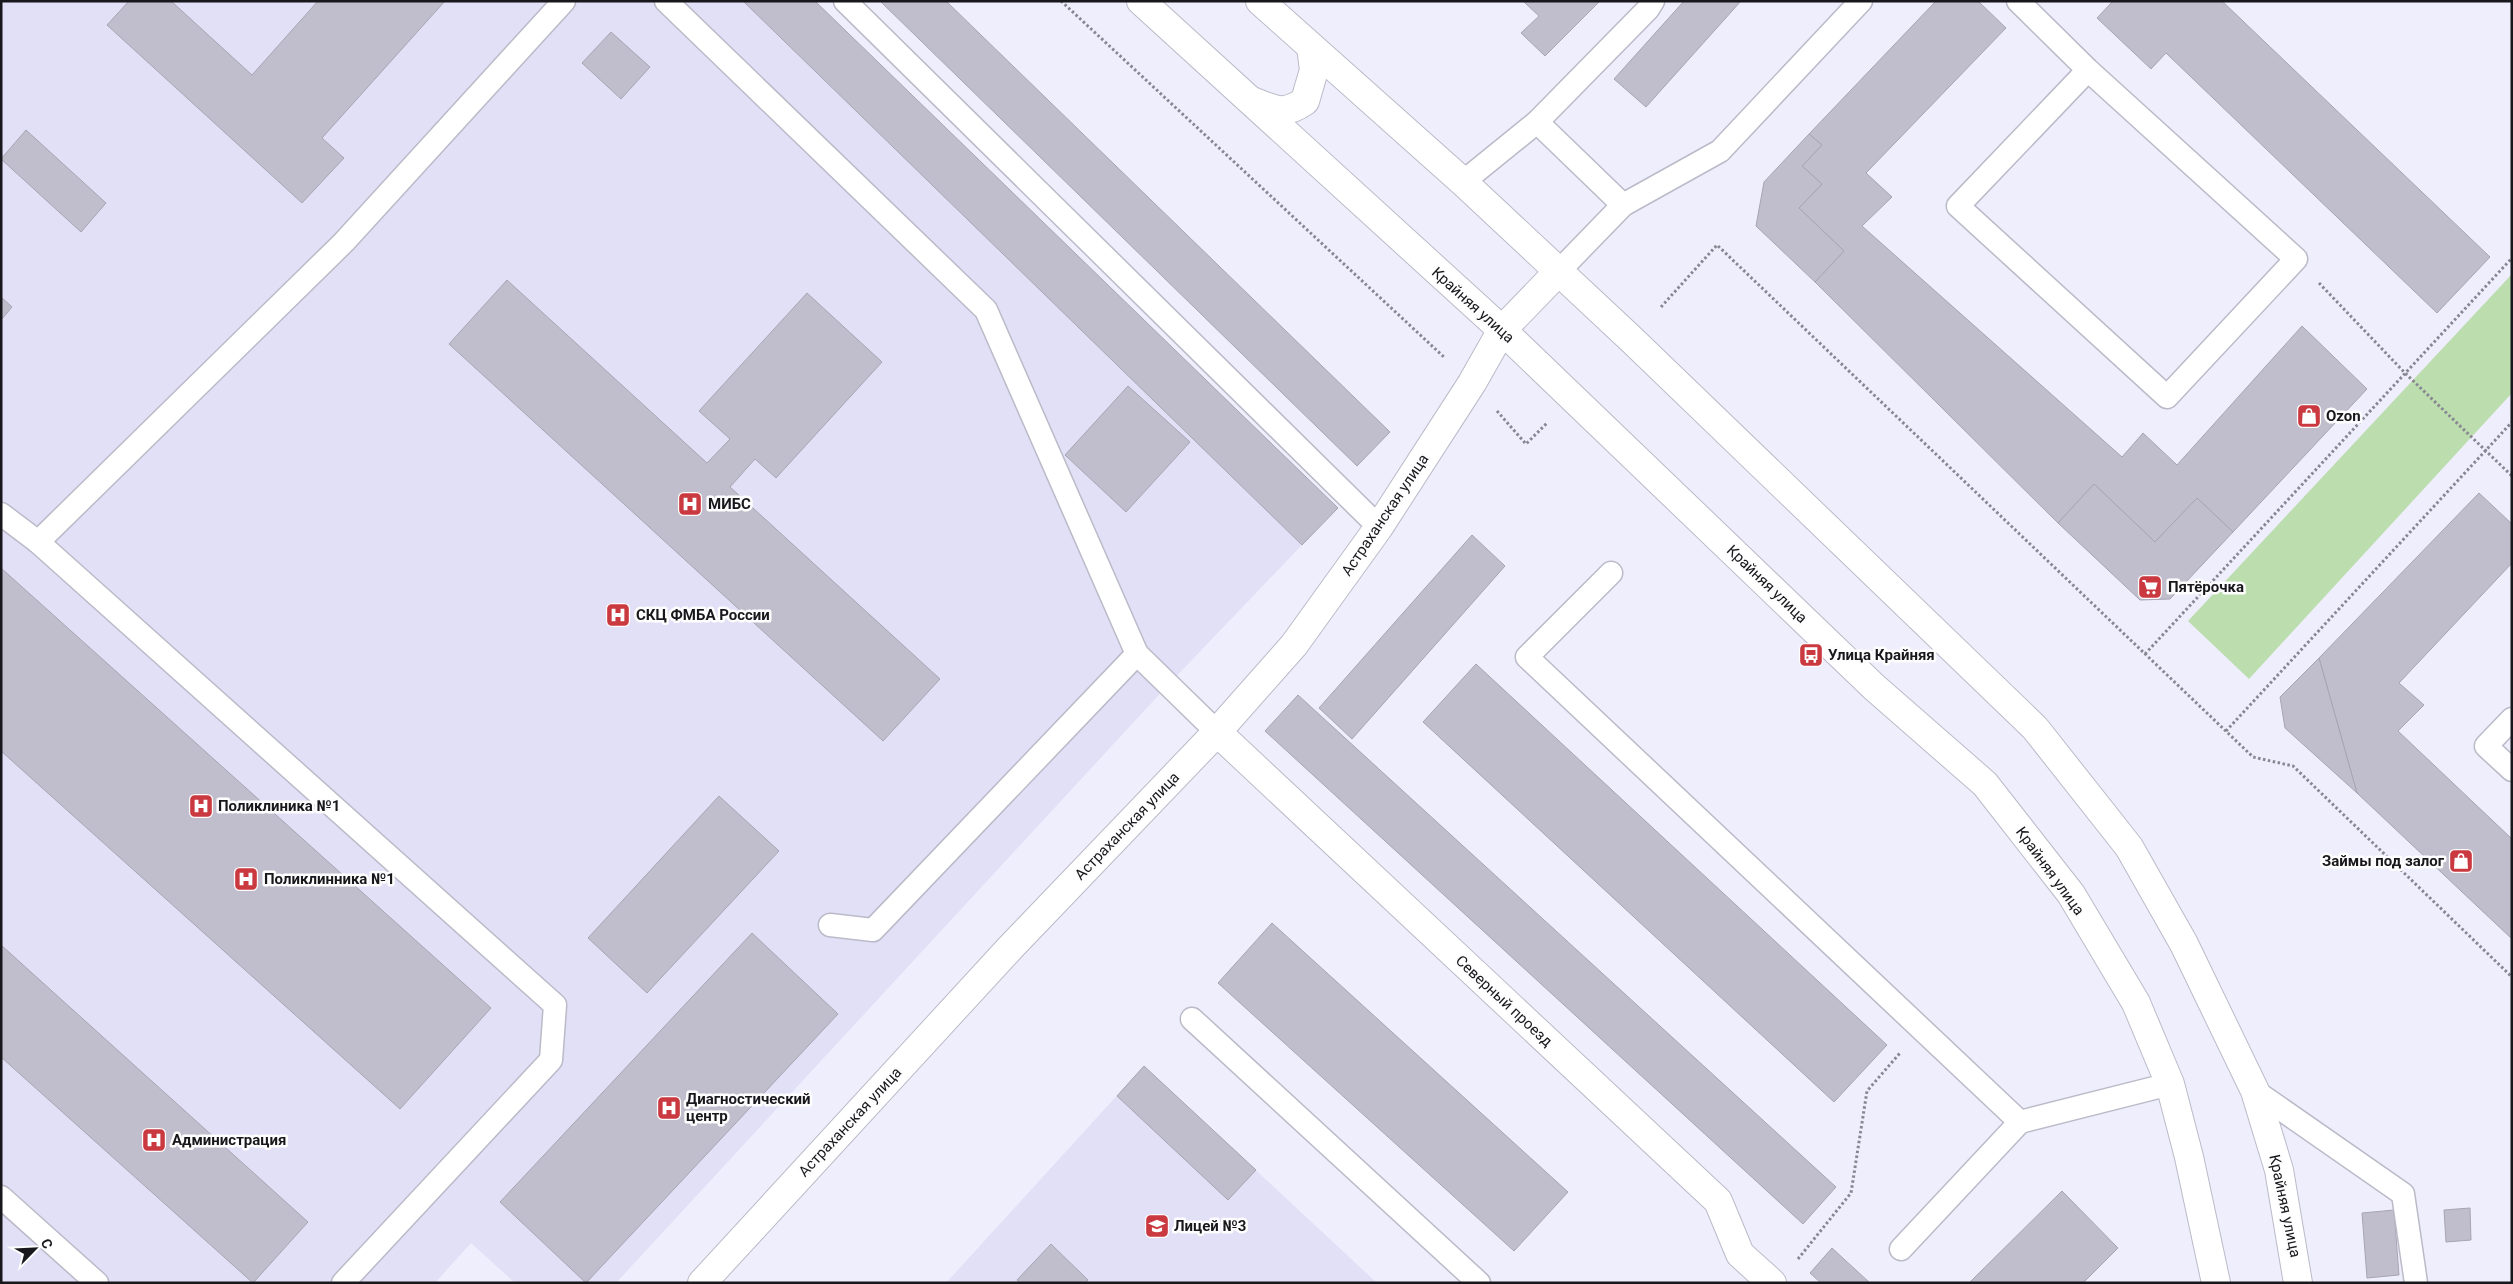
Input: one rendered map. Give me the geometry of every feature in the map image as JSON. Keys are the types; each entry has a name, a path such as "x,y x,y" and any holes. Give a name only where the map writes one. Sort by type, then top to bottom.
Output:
{"main road":[{"name":"Крайняя улица","path":"1141,1 1244,97 1502,330 1868,681 1985,784 2071,894 2136,1003 2170,1084 2192,1166 2216,1283"},
{"name":"Крайняя улица","path":"1260,1 1463,182 1559,271 2035,728 2129,847 2184,944 2255,1091 2279,1170 2298,1283"},
{"path":"1244,97 1275,110 1292,110 1305,101 1314,70 1311,47"},
{"name":"Астраханская улица","path":"702,1283 1010,948 1217,732 1294,645 1379,527 1472,383 1502,330 1559,271"},
{"name":"Северный проезд","path":"1217,732 1718,1201 1740,1254 1772,1283"}],"lane":[{"path":"38,542 344,242 564,1"},
{"path":"666,1 986,310 1137,654 1217,732"},
{"path":"845,1 1379,527"},
{"path":"1463,182 1537,122 1648,10 1653,1"},
{"path":"1559,271 1623,205 1720,151 1861,1"},
{"path":"2018,1 2088,70 2296,259 2167,397 1958,206 2088,70"},
{"path":"1537,122 1623,205"},
{"path":"1,514 38,542 555,1006 550,1060 343,1283"},
{"path":"1611,572 1527,657 2020,1122"},
{"path":"830,925 873,930 1137,654"},
{"path":"2512,719 2486,746 2512,770"},
{"path":"1192,1019 1479,1283"},
{"path":"1901,1249 2020,1122 2170,1084"},
{"path":"2255,1091 2404,1194 2416,1283"},
{"path":"1,1197 97,1283"}],"path":[{"path":"1061,1 1472,383 1526,444 1551,419"},
{"path":"1661,307 1718,245 2253,757 2293,766 2512,977"},
{"path":"2145,654 2512,258"},
{"path":"2296,259 2405,373 2512,476"},
{"path":"2226,731 2512,422"},
{"path":"1796,1260 1851,1193 1867,1091 1920,1028"}],"shaded area":[{"name":"СКЦ ФМБА России","path":"1,1 743,1 1302,545 1168,685 616,1283 515,1283 471,1243 435,1283 1,1283"},
{"name":"Лицей №3","path":"1144,1066 1377,1283 946,1283"}],"green space":[{"path":"2512,274 2512,393 2249,679 2188,621"}],"building":[{"path":"129,1 171,1 252,75 318,1 445,1 322,138 344,158 302,203 107,25"},
{"path":"743,1 815,1 1338,508 1302,545"},
{"path":"880,1 946,1 1390,432 1357,466"},
{"path":"1523,1 1600,1 1545,56 1521,33 1539,16"},
{"path":"1684,1 1741,1 1646,107 1614,79"},
{"path":"1936,1 1978,1 2006,28 1866,173 1892,197 1862,226 2122,457 2143,433 2177,465 2302,326 2367,389 2233,532 2197,498 2155,542 2094,484 2058,523 1815,282 1844,251 1799,208 1822,184 1802,166 1822,145 1809,134"},
{"path":"2113,1 2222,1 2490,257 2437,313 2166,53 2151,69 2097,18"},
{"path":"611,32 650,67 621,99 582,63"},
{"path":"26,130 106,203 81,232 1,159"},
{"path":"1809,134 1822,145 1802,166 1822,184 1799,208 1844,251 1815,282 1756,226 1764,182"},
{"path":"507,280 707,463 730,439 699,411 807,293 882,362 776,478 755,459 730,487 940,679 883,741 449,344"},
{"path":"1,297 12,307 1,320"},
{"path":"1128,386 1190,442 1126,512 1065,455"},
{"path":"2094,484 2155,542 2197,498 2233,532 2170,599 2140,600 2058,523"},
{"path":"2479,493 2512,524 2512,563 2399,683 2424,705 2398,731 2512,839 2512,939 2357,793 2319,658"},
{"path":"1472,535 1505,566 1352,739 1319,708"},
{"name":"Поликлинника №1","path":"1,568 491,1008 400,1109 1,751"},
{"path":"2319,658 2357,793 2285,728 2280,697"},
{"path":"1476,664 1887,1045 1834,1102 1423,722"},
{"path":"1298,695 1836,1187 1803,1224 1265,731"},
{"path":"719,796 779,851 647,993 588,938"},
{"path":"1272,923 1568,1192 1514,1251 1218,983"},
{"name":"Диагностический центр","path":"752,933 838,1014 586,1283 500,1202"},
{"name":"Администрация","path":"1,945 308,1222 253,1283 1,1057"},
{"path":"1144,1066 1256,1170 1228,1200 1117,1096"},
{"path":"2062,1191 2118,1248 2083,1283 1969,1283"},
{"path":"2470,1208 2471,1240 2446,1242 2444,1210"},
{"path":"2394,1210 2399,1275 2367,1278 2362,1213"},
{"path":"1051,1244 1088,1280 1085,1283 1020,1283 1017,1280"},
{"path":"1832,1248 1870,1283 1821,1283 1810,1273"}],"place":[{"name":"Ozon","path":"2309,416"},
{"name":"МИБС","path":"690,504"},
{"name":"Пятёрочка","path":"2150,587"},
{"name":"СКЦ ФМБА России","path":"618,615"},
{"name":"Улица Крайняя","path":"1811,655"},
{"name":"Поликлиника №1","path":"201,806"},
{"name":"Займы под залог","path":"2461,861"},
{"name":"Поликлинника №1","path":"246,879"},
{"name":"Диагностический центр","path":"669,1108"},
{"name":"Администрация","path":"154,1140"},
{"name":"Лицей №3","path":"1157,1226"}]}
